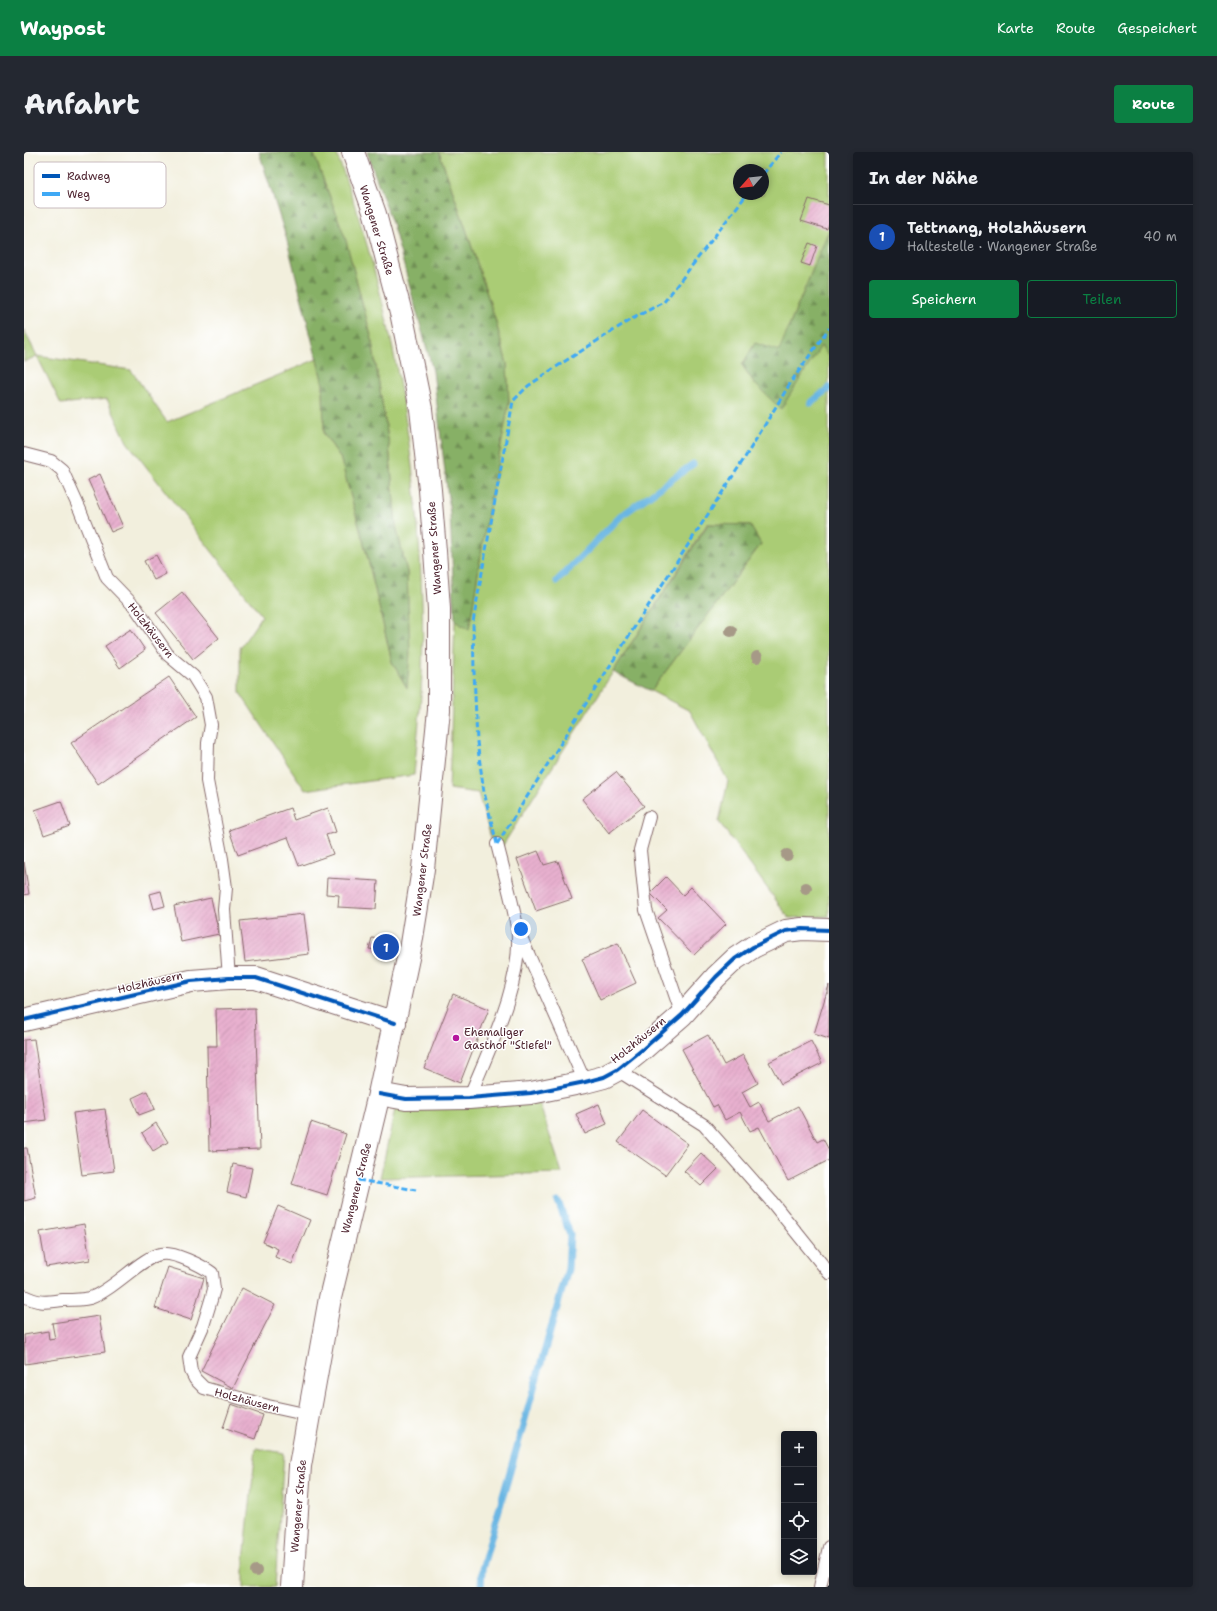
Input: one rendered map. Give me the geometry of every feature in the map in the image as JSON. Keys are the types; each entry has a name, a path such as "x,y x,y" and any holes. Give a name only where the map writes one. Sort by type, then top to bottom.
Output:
{"main road":[{"name":"Wangener Straße","path":"292,1587 300,1466 308,1415 330,1298 379,1094 411,944 423,869 439,710 439,609 430,490 420,409 402,317 375,214 353,152"},
{"name":"Holzhäusern","path":"379,1094 406,1099 469,1098 530,1093 586,1082 604,1076 617,1070 643,1050 682,1015 716,977 735,959 752,947 786,931 802,929 829,930"},
{"name":"Holzhäusern","path":"24,1020 191,981 229,978 256,978 395,1022"}],"lane":[{"name":"Holzhäusern","path":"24,454 50,461 62,470 80,510 107,578 136,608 168,655 193,676 206,697 211,725 208,742 207,781 226,888 224,910 229,978"},
{"path":"649,817 640,850 646,910 682,1015"},
{"path":"497,844 517,928 586,1082"},
{"path":"469,1098 505,1009 517,961 517,928"},
{"name":"Holzhäusern","path":"617,1070 704,1125 772,1202 829,1273"},
{"name":"Holzhäusern","path":"24,1296 37,1302 90,1298 113,1285 147,1260 159,1254 170,1254 203,1266 212,1273 214,1289 203,1326 189,1357 191,1371 195,1379 204,1388 268,1406 308,1415"},
{"path":"820,1587 829,1547"}],"green space":[{"path":"259,152 313,152 345,237 371,336 389,445 396,526 407,572 410,653 407,688 392,662 366,551 340,457 324,434 323,384 286,237"},
{"path":"313,152 336,152 366,240 389,330 406,422 412,468 420,554 423,633 421,698 414,775 305,790 240,693 240,648 262,616 127,442 107,399 61,404 37,356 131,370 167,422 317,359 323,384 324,434 340,457 366,551 392,662 407,687 407,572 396,526 389,445 371,336 345,238"},
{"path":"367,152 439,152 495,319 507,364 509,403 483,541 469,630 455,621 450,514 433,371 393,226"},
{"path":"439,152 829,152 829,230 779,351 742,365 821,346 829,356 829,916 789,918 719,822 728,781 690,711 651,691 761,544 749,525 707,524 496,856 478,793 449,789 455,621 469,629 483,541 509,403 507,364 495,319"},
{"path":"829,230 829,356 821,346 781,409 755,384 742,365 755,343 779,351"},
{"path":"24,330 37,356 24,362"},
{"path":"708,524 750,525 761,544 651,691 613,672"},
{"path":"399,1091 536,1093 562,1173 380,1178"},
{"path":"256,1448 284,1453 275,1587 244,1587 244,1560"}],"building":[{"path":"809,199 829,205 829,224 827,229 801,221"},
{"path":"809,243 817,246 810,266 801,263"},
{"path":"100,474 123,527 111,532 88,480"},
{"path":"156,555 166,574 154,580 144,561"},
{"path":"182,592 219,638 193,659 156,613"},
{"path":"131,629 145,650 120,668 105,646"},
{"path":"169,677 196,717 98,784 71,743"},
{"path":"616,772 644,806 609,833 582,799"},
{"path":"61,801 70,826 44,835 35,810"},
{"path":"290,808 294,820 328,808 336,832 326,835 333,854 299,866 288,837 238,855 229,830"},
{"path":"538,851 544,865 558,861 572,899 536,911 517,859"},
{"path":"24,862 29,894 24,895"},
{"path":"666,877 683,895 691,887 726,924 694,955 658,918 667,910 650,893"},
{"path":"327,878 378,881 376,909 338,907 339,895 326,894"},
{"path":"161,891 165,906 154,909 150,894"},
{"path":"211,898 219,934 181,942 174,906"},
{"path":"304,914 309,954 245,962 240,921"},
{"path":"372,938 379,939 377,950 369,949"},
{"path":"618,943 636,983 600,1000 582,959"},
{"path":"829,985 829,1039 814,1034"},
{"name":"Ehemaliger Gasthof \"Stiefel\"","path":"453,994 489,1009 460,1083 424,1068"},
{"path":"255,1008 260,1149 209,1151 207,1046 217,1046 216,1009"},
{"path":"708,1035 724,1065 743,1055 758,1083 742,1092 750,1107 759,1102 769,1121 798,1106 817,1142 823,1139 829,1150 829,1160 788,1181 759,1127 750,1131 740,1112 725,1120 717,1105 713,1107 682,1049"},
{"path":"34,1039 46,1120 24,1123 24,1040"},
{"path":"811,1041 822,1063 781,1084 769,1062"},
{"path":"147,1091 155,1109 139,1115 132,1098"},
{"path":"599,1104 607,1124 585,1134 576,1114"},
{"path":"105,1109 114,1171 82,1175 73,1113"},
{"path":"642,1110 688,1144 665,1175 618,1142"},
{"path":"311,1122 346,1134 327,1195 292,1184"},
{"path":"156,1123 168,1142 153,1151 142,1133"},
{"path":"24,1148 27,1148 36,1198 24,1201"},
{"path":"701,1153 718,1169 701,1186 684,1171"},
{"path":"233,1164 252,1168 246,1197 227,1192"},
{"path":"278,1206 310,1220 292,1264 275,1257 278,1249 263,1242"},
{"path":"84,1224 90,1260 46,1267 40,1232"},
{"path":"168,1267 204,1278 191,1320 155,1308"},
{"path":"242,1288 275,1305 233,1388 201,1371"},
{"path":"99,1316 105,1352 25,1364 24,1335 48,1331 49,1340 55,1339 52,1323"},
{"path":"231,1404 263,1415 255,1439 223,1428"}],"waterway":[{"path":"811,403 829,388"},
{"path":"557,581 621,516 693,464"},
{"path":"481,1587 482,1569 568,1269 570,1234 558,1201"}],"marked path":[{"path":"769,167 781,152"},
{"path":"497,844 484,792 477,742 473,622 513,401 528,386 556,367 630,320 664,302 742,200"},
{"path":"497,844 639,620 744,459 791,382 829,328"},
{"path":"358,1180 416,1190"}],"cycle path":[{"path":"379,1094 406,1099 469,1098 531,1093 604,1077 617,1070 682,1015 716,977 735,959 753,947 786,931 802,929 829,930"},
{"path":"24,1020 191,981 229,978 256,978 395,1023"}],"place":[{"name":"Tettnang, Holzhäusern","path":"386,947"},
{"name":"Ehemaliger Gasthof \"Stiefel\"","path":"456,1038"}]}
